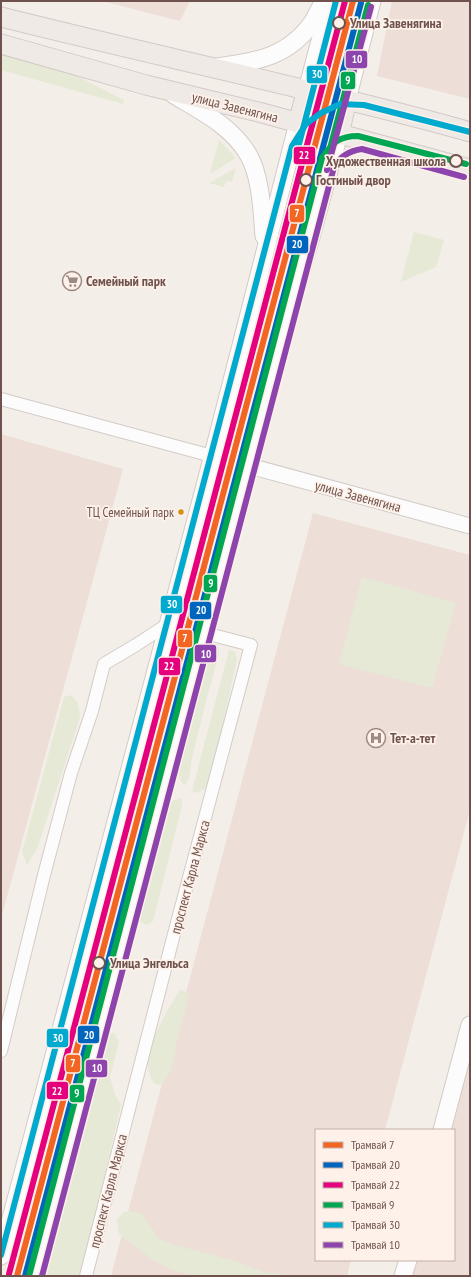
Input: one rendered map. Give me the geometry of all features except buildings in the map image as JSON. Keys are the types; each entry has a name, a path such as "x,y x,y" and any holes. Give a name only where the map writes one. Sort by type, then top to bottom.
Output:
{"main road":[{"path":"212,68 250,63 273,55 288,47 302,35 312,22 324,1"},
{"path":"1,1256 168,624 330,1"},
{"path":"32,1276 201,632 246,465 309,245 339,134 372,1"},
{"path":"1,17 347,100 470,132"},
{"name":"улица Завенягина","path":"1,44 167,90 470,168"},
{"path":"167,90 212,118 236,140 248,155 255,174 260,198 265,249"},
{"path":"442,1129 470,1025"},
{"path":"404,1276 408,1261"}],"street":[{"path":"1,399 212,456"},
{"name":"улица Завенягина","path":"246,465 470,526"},
{"path":"1,1051 63,802 92,711 104,664 136,646 168,624"},
{"name":"проспект Карла Маркса","path":"86,1276 176,927 251,645 201,632"}],"shaded area":[{"path":"102,1 190,1 180,21"},
{"path":"392,1 470,1 470,99 377,76"},
{"path":"1,434 123,469 1,919"},
{"path":"313,513 470,555 470,810 385,1129 315,1129 315,1261 351,1261 347,1276 111,1276"},
{"path":"470,1049 470,1276 411,1276 415,1261 455,1261 455,1129 449,1129"}],"green space":[{"path":"1,53 42,63 75,75 124,100 123,104 1,70"},
{"path":"219,140 236,158 210,174"},
{"path":"236,168 232,182 226,181 224,187 209,183"},
{"path":"414,232 444,240 436,267 401,282"},
{"path":"362,577 456,603 432,688 339,664"},
{"path":"210,644 218,644 219,653 192,758 189,778 184,786 178,775 177,762 200,673 204,650"},
{"path":"229,650 235,652 237,659 218,747 206,788 197,793 192,791"},
{"path":"71,695 78,703 80,718 37,849 27,865 22,852 64,697"},
{"path":"181,798 182,805 153,921 146,925 140,921 139,910 140,896 148,862 169,802"},
{"path":"180,990 189,994 171,1069 169,1075 160,1085 154,1083 150,1074 148,1068 148,1056 159,1026"},
{"path":"106,1033 114,1033 119,1042 110,1077 115,1095 121,1104 82,1276 43,1276 75,1141"},
{"path":"131,1211 142,1214 159,1239 175,1245 235,1261 263,1272 293,1276 194,1276 170,1269 150,1258 119,1234 117,1219 124,1212"}],"tram line":[{"name":"30","path":"298,148 336,1"},
{"name":"22","path":"9,1274 345,1"},
{"name":"7","path":"17,1276 353,1"},
{"name":"20","path":"25,1276 361,3"},
{"name":"9","path":"328,156 368,5"},
{"name":"10","path":"327,170 371,7"},
{"name":"30","path":"1,1255 292,146 306,124 321,113 340,104 364,105 470,132"},
{"name":"9","path":"29,1276 322,158 329,148 337,141 346,137 358,136 466,164"},
{"name":"10","path":"42,1276 334,167 346,155 353,151 362,149 464,177"}],"place":[{"name":"Улица Завенягина","path":"339,23"},
{"name":"Художественная школа","path":"456,161"},
{"name":"Гостиный двор","path":"306,180"},
{"name":"Семейный парк","path":"72,281"},
{"name":"ТЦ Семейный парк","path":"181,512"},
{"name":"Тет-а-тет","path":"376,738"},
{"name":"Улица Энгельса","path":"99,963"}]}
